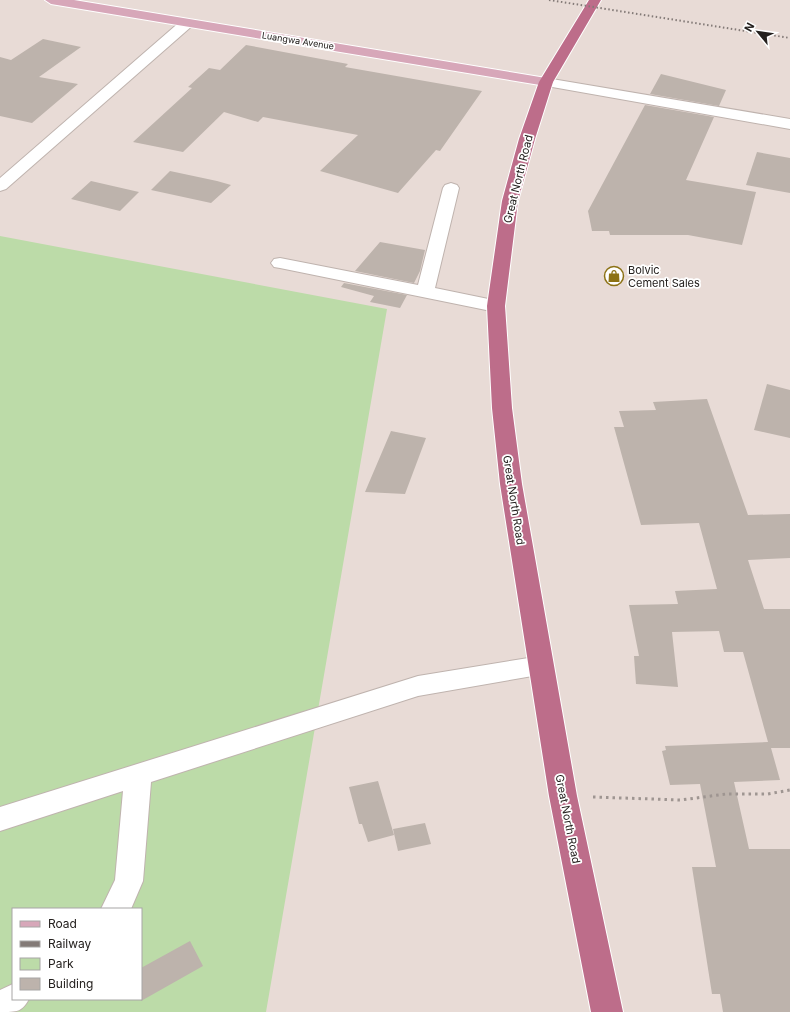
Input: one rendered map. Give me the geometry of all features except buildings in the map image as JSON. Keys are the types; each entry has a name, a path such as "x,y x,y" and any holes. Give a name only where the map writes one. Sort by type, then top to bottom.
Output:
{"highway":[{"name":"Great North Road","path":"595,0 546,82 527,139 510,201 496,306 502,408 511,484 563,796 607,1012"}],"main road":[{"name":"Luangwa Avenue","path":"50,0 546,82"}],"street":[{"path":"0,186 187,23"},
{"path":"546,82 790,124"},
{"path":"426,292 439,231 451,188"},
{"path":"280,262 496,306"},
{"path":"0,819 418,686 542,666"},
{"path":"116,908 129,881 138,775"},
{"path":"0,1007 12,1000"}],"path":[{"path":"563,796 681,800 726,794 768,794 790,790"}],"green space":[{"path":"0,236 387,309 266,1012 0,1012"}],"railway":[{"path":"549,0 790,38"}],"place":[{"name":"Bolvic Cement Sales","path":"614,276"}]}
